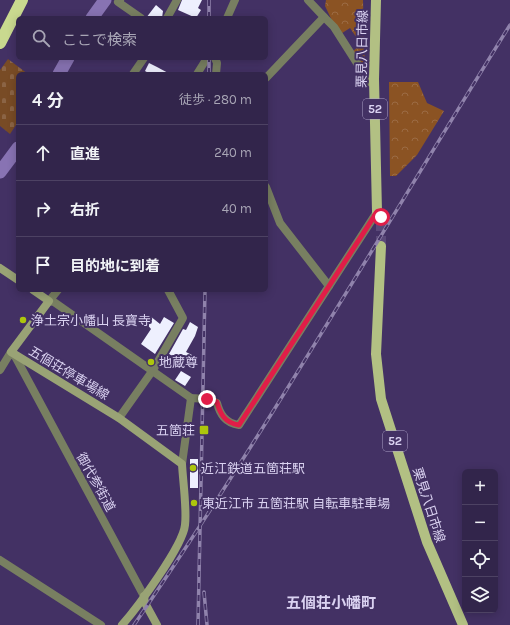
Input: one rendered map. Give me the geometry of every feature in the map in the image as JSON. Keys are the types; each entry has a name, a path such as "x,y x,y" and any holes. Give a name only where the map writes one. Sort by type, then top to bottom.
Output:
{"highway":[{"path":"0,43 22,0"}],"main road":[{"name":"栗見八日市線","path":"376,0 374,84 379,214"},
{"name":"栗見八日市線","path":"381,246 376,354 381,399 427,542 463,625"},
{"path":"0,268 16,279"},
{"path":"35,292 49,301"},
{"name":"五個荘停車場線","path":"49,301 11,352 119,418 182,464"},
{"path":"122,625 144,596 180,540 185,525 182,464"},
{"name":"御代参街道","path":"144,596 145,603 157,625"}],"street":[{"path":"120,0 118,2 138,16"},
{"path":"168,16 177,0"},
{"path":"228,16 235,0"},
{"path":"308,0 334,27 369,82 374,84"},
{"path":"268,76 324,17"},
{"path":"134,72 143,60"},
{"path":"198,72 206,60"},
{"path":"215,60 217,63 216,72"},
{"path":"268,192 280,223 329,286"},
{"path":"56,292 49,301 54,302 192,398 207,399 217,402 219,413 234,425 239,425 329,286 379,214"},
{"path":"119,418 153,370 183,318 169,292"},
{"path":"0,370 11,352"},
{"name":"御代参街道","path":"11,352 16,358 144,596"},
{"path":"182,464 192,398"},
{"path":"0,560 101,625"}],"green space":[{"path":"326,0 363,0 365,74 351,53 361,44 350,28 339,35 325,6"},
{"path":"8,59 25,72 16,72 16,125 10,134 0,126 0,70"},
{"path":"389,82 418,82 427,103 444,111 417,155 396,176 390,176"}],"building":[{"path":"182,0 202,0 198,8 201,10 197,16 192,16 178,10"},
{"path":"156,5 163,11 162,16 148,16"},
{"path":"149,63 166,72 147,72 145,71"},
{"path":"150,316 160,324 164,317 174,323 155,354 141,344 151,329 145,322"},
{"path":"190,322 198,327 186,352 192,355 187,364 169,354 183,329 186,330"},
{"path":"181,371 191,377 185,386 175,380"},
{"name":"近江鉄道五箇荘駅","path":"190,459 198,459 198,488 190,488"}],"waterway":[{"path":"93,16 105,0"},
{"path":"60,72 67,60"},
{"path":"0,172 16,151"}],"tunnel":[{"path":"381,217 381,246"}],"railway":[{"path":"209,0 209,16"},
{"path":"134,625 279,402 510,25"},
{"path":"209,60 209,72"},
{"path":"198,625 205,292"},
{"path":"204,592 207,625"}],"place":[{"name":"浄土宗小幡山 長寶寺","path":"23,320"},
{"name":"地蔵尊","path":"151,362"},
{"name":"五箇荘","path":"204,430"},
{"name":"近江鉄道五箇荘駅","path":"193,468"},
{"name":"東近江市 五箇荘駅 自転車駐車場","path":"194,503"}],"district":[{"name":"五個荘小幡町","path":"331,603"}],"route":[{"path":"207,399 217,402 219,413 234,425 239,425 243,421 377,212 381,217"}]}
